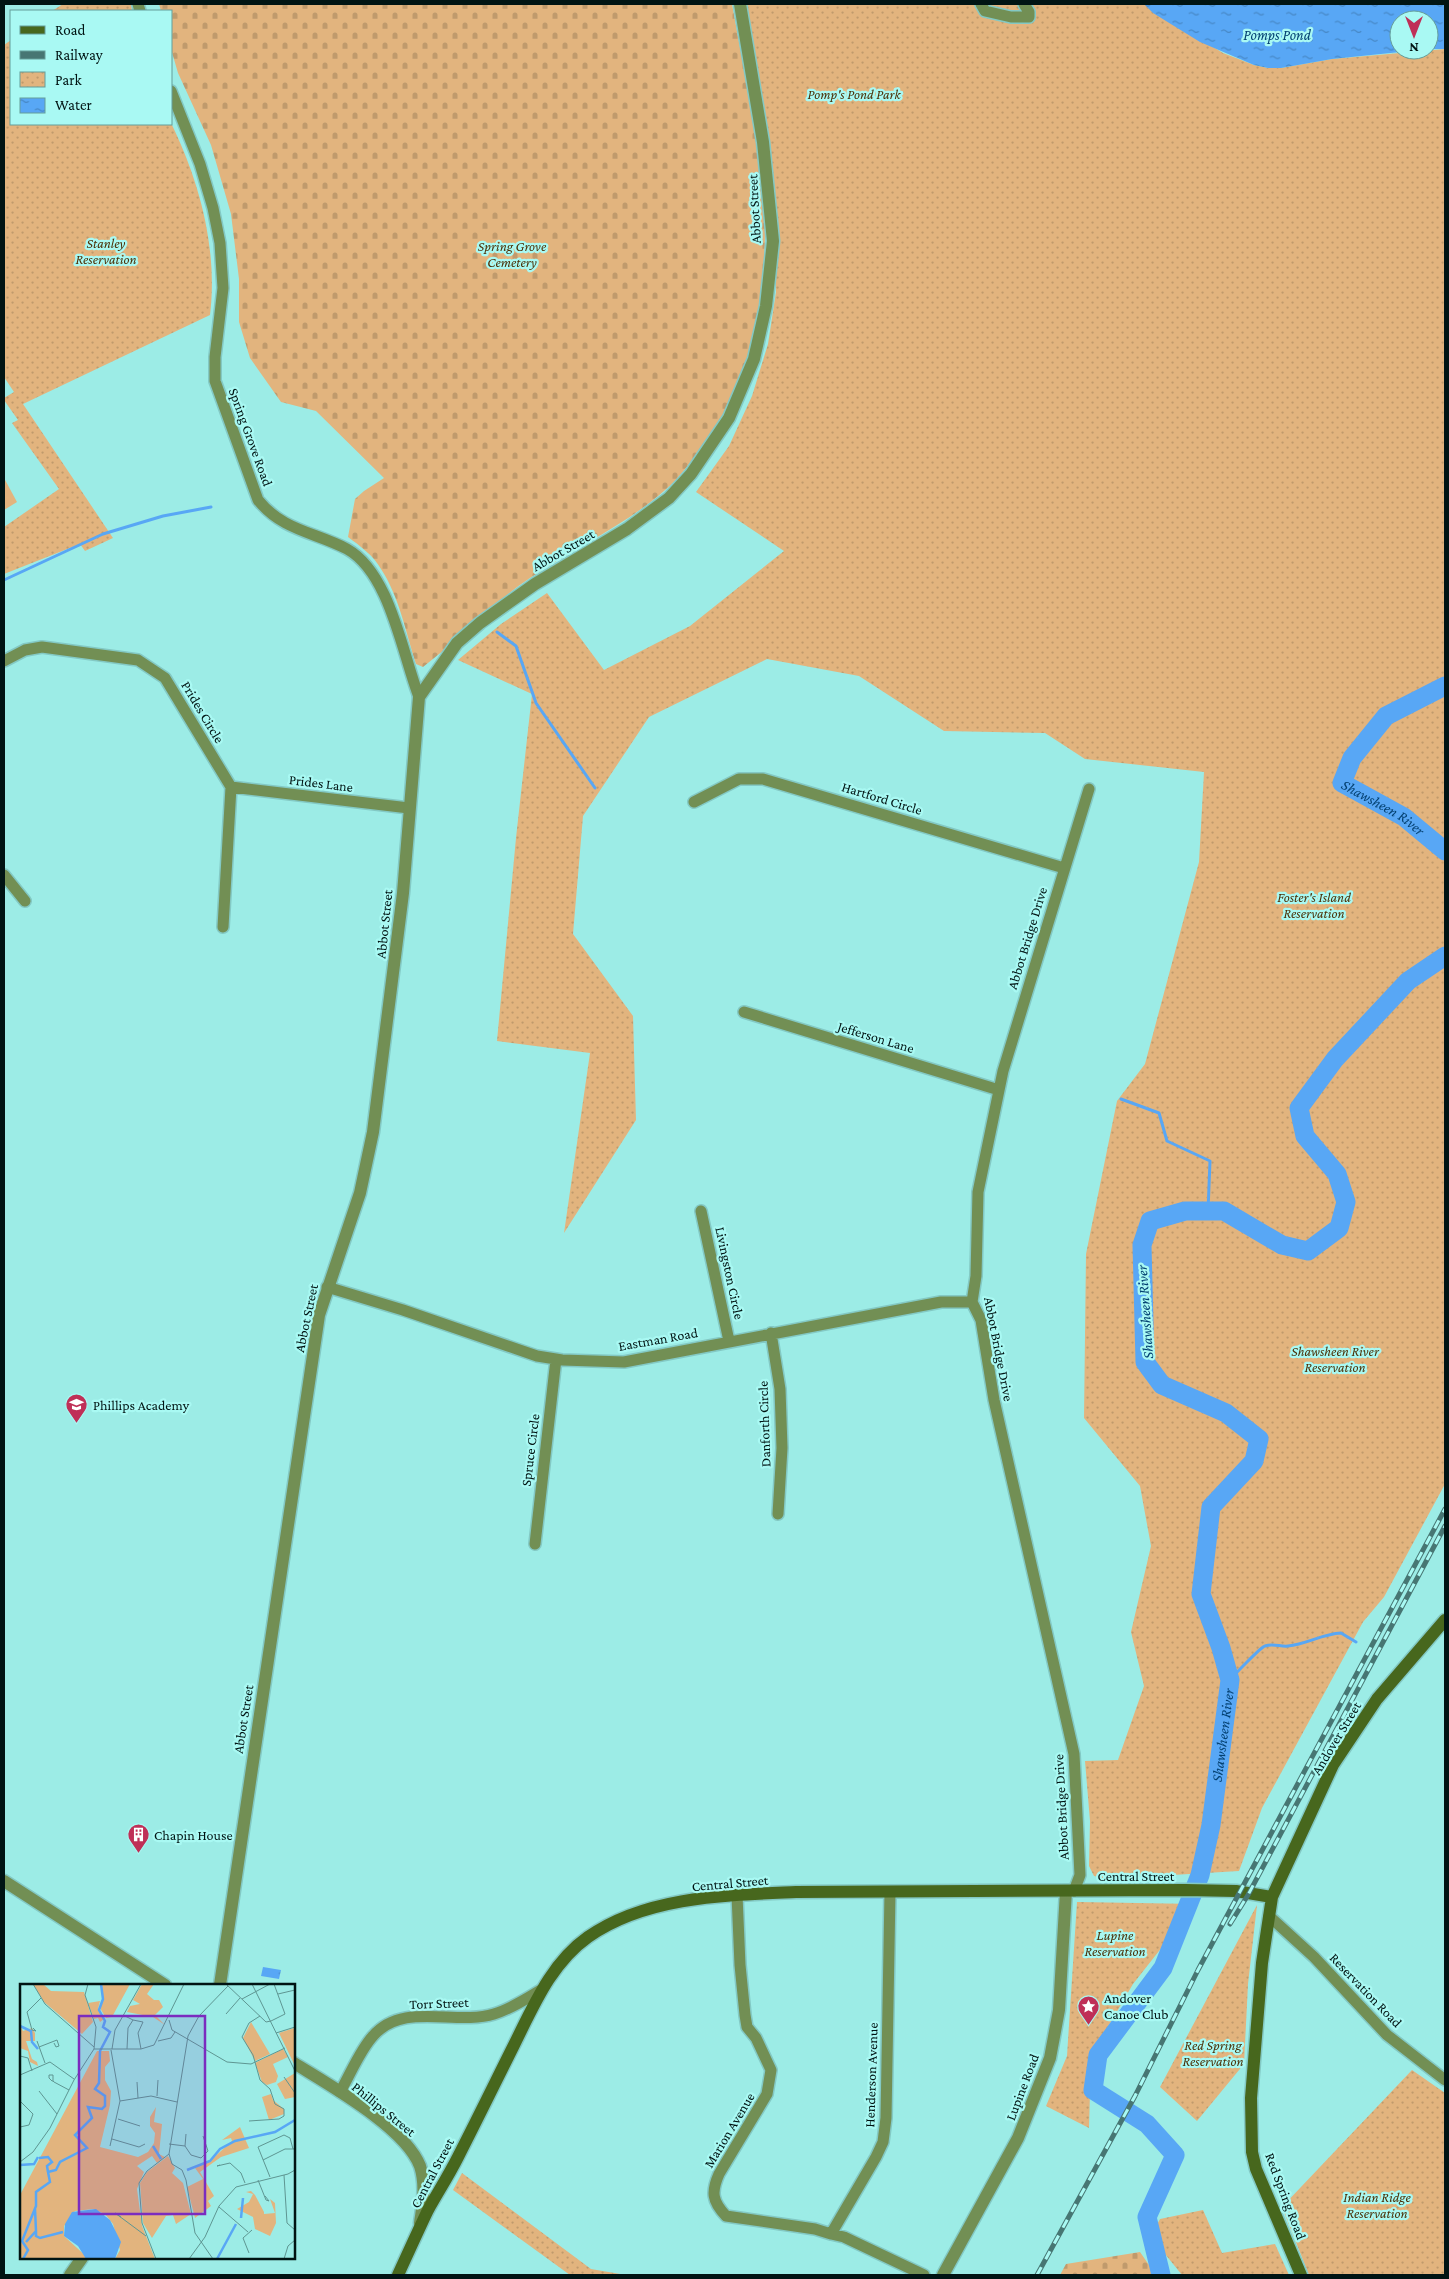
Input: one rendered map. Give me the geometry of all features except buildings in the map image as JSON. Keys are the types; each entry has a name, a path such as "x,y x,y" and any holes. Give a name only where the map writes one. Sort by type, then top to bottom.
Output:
{"main road":[{"name":"Andover Street","path":"1269,1916 1272,1897 1333,1765 1377,1699 1445,1620"},
{"name":"Central Street","path":"398,2275 419,2229 457,2160 541,1990 569,1955 587,1938 621,1918 666,1906 737,1895 796,1892 1185,1890 1236,1891 1272,1897"},
{"name":"Red Spring Road","path":"1269,1916 1262,1963 1251,2098 1252,2152 1263,2187 1301,2275"}],"street":[{"name":"Abbot Street","path":"220,1984 303,1414 320,1315 327,1287 354,1213 373,1132 399,929 419,697 457,643 480,623 535,584 627,529 669,498 692,474 729,418 754,359 766,306 773,240 764,142 740,4"},
{"path":"981,4 985,11 1011,17 1029,17 1029,12 1024,4"},
{"name":"Spring Grove Road","path":"172,94 200,164 213,208 220,243 223,288 215,354 215,381 258,500 268,513 279,521 347,549 367,564 382,586 419,697"},
{"name":"Prides Circle","path":"4,660 25,650 42,647 138,660 165,678 231,788"},
{"name":"Hartford Circle","path":"694,802 739,779 763,779 1064,868"},
{"path":"223,926 231,788"},
{"name":"Prides Lane","path":"231,788 409,808"},
{"name":"Abbot Bridge Drive","path":"1070,1891 1080,1875 1074,1754 994,1400 981,1320 972,1302 976,1276 978,1192 999,1090 1088,789"},
{"path":"4,875 25,901"},
{"name":"Jefferson Lane","path":"744,1012 999,1090"},
{"name":"Livingston Circle","path":"701,1211 728,1342"},
{"name":"Eastman Road","path":"327,1287 404,1310 537,1356 556,1359 624,1362 941,1302 972,1302"},
{"name":"Danforth Circle","path":"771,1333 780,1389 782,1448 778,1514"},
{"name":"Spruce Circle","path":"535,1544 556,1359"},
{"path":"4,1881 163,1984"},
{"name":"Lupine Road","path":"944,2275 1018,2138 1030,2113 1050,2058 1060,2010 1070,1891"},
{"name":"Henderson Avenue","path":"831,2234 883,2142 886,2118 890,1892"},
{"name":"Marion Avenue","path":"737,1895 740,1965 747,2027 765,2056 771,2070 768,2094 724,2166 713,2188 717,2206 726,2216 815,2229 831,2234"},
{"name":"Reservation Road","path":"1269,1916 1314,1957 1387,2035 1445,2080"},
{"name":"Torr Street","path":"340,2092 373,2036 389,2022 409,2018 466,2018 493,2015 541,1990"},
{"name":"Phillips Street","path":"295,2064 376,2117 408,2146 416,2159 422,2175 424,2188 419,2229"},
{"path":"831,2234 844,2237 924,2275"},
{"path":"70,2275 81,2259"}],"green space":[{"path":"63,4 131,4 132,10 54,10"},
{"name":"Spring Grove Cemetery","path":"159,4 732,4 759,153 765,218 764,266 758,315 748,357 736,390 706,441 670,486 649,504 616,526 547,567 516,588 423,667 416,664 393,591 378,564 366,551 348,537 355,499 384,478 316,411 281,402 250,358 239,322 239,279 231,214 211,145 178,73 172,52 172,10 161,10"},
{"path":"746,4 1144,4 1223,53 1254,65 1268,68 1281,68 1332,59 1389,54 1389,60 1439,60 1439,50 1445,49 1445,1484 1384,1597 1363,1622 1262,1808 1239,1871 1106,1879 1094,1876 1089,1866 1090,1821 1085,1761 1118,1760 1144,1686 1131,1632 1151,1546 1140,1486 1084,1418 1086,1254 1117,1101 1145,1064 1199,862 1204,772 1085,759 1045,733 944,731 859,676 767,659 649,717 583,816 573,934 633,1016 636,1120 564,1233 590,1053 497,1041 532,694 458,660 501,624 547,593 604,670 690,626 784,551 696,492 729,446 752,396 768,344 776,292 770,142"},
{"name":"Stanley Reservation","path":"10,41 10,125 172,125 190,169 204,217 209,241 212,291 210,315 23,404 113,538 85,551 80,544 4,574 4,527 59,489 12,423 18,420 4,400 4,398 14,392 4,377 4,45"},
{"path":"4,478 17,502 4,510"},
{"name":"Lupine Reservation","path":"1077,1902 1196,1904 1133,1984 1091,2056 1089,2128 1046,2106 1067,2056"},
{"name":"Red Spring Reservation","path":"1257,1905 1248,1984 1244,2064 1197,2121 1160,2087"},
{"name":"Indian Ridge Reservation","path":"1412,2070 1445,2093 1445,2275 1309,2275 1282,2207"},
{"path":"462,2173 591,2269 626,2275 570,2275 453,2190"},
{"path":"1203,2210 1222,2253 1275,2244 1289,2275 1182,2275 1161,2249 1153,2232 1160,2219"},
{"path":"1140,2252 1156,2275 1060,2275 1066,2264"}],"water":[{"name":"Pomps Pond","path":"1144,4 1445,4 1445,49 1439,49 1439,10 1389,10 1389,53 1332,59 1281,68 1268,68 1254,65 1200,42 1153,13"},
{"path":"263,1967 281,1970 279,1979 261,1976"}],"waterway":[{"path":"4,580 103,534 163,516 211,507"},
{"path":"497,632 516,646 536,703 595,788"},
{"name":"Shawsheen River","path":"1445,686 1386,716 1352,758 1342,783 1404,817 1445,851"},
{"name":"Shawsheen River","path":"1161,2275 1147,2217 1175,2155 1147,2124 1093,2090 1098,2055 1163,1968 1200,1875 1211,1825 1230,1680 1221,1648 1201,1594 1211,1507 1254,1461 1259,1439 1226,1413 1162,1385 1145,1362 1142,1245 1150,1221 1185,1211 1224,1211 1282,1245 1308,1251 1339,1228 1346,1202 1337,1174 1305,1136 1299,1108 1335,1059 1408,981 1445,956"},
{"path":"1121,1099 1159,1113 1167,1141 1210,1161 1208,1211"},
{"path":"1230,1680 1265,1646 1295,1645 1327,1635 1341,1633 1356,1642"}],"railway":[{"path":"1037,2275 1135,2096 1198,1970 1445,1509"},
{"path":"1230,1924 1248,1895 1445,1526"}],"place":[{"name":"Phillips Academy","path":"77,1424"},
{"name":"Chapin House","path":"138,1854"},
{"name":"Andover Canoe Club","path":"1088,2025"}],"park label":[{"name":"Pomp's Pond Park","path":"854,94"},
{"name":"Foster's Island Reservation","path":"1314,906"},
{"name":"Shawsheen River Reservation","path":"1335,1359"}]}
